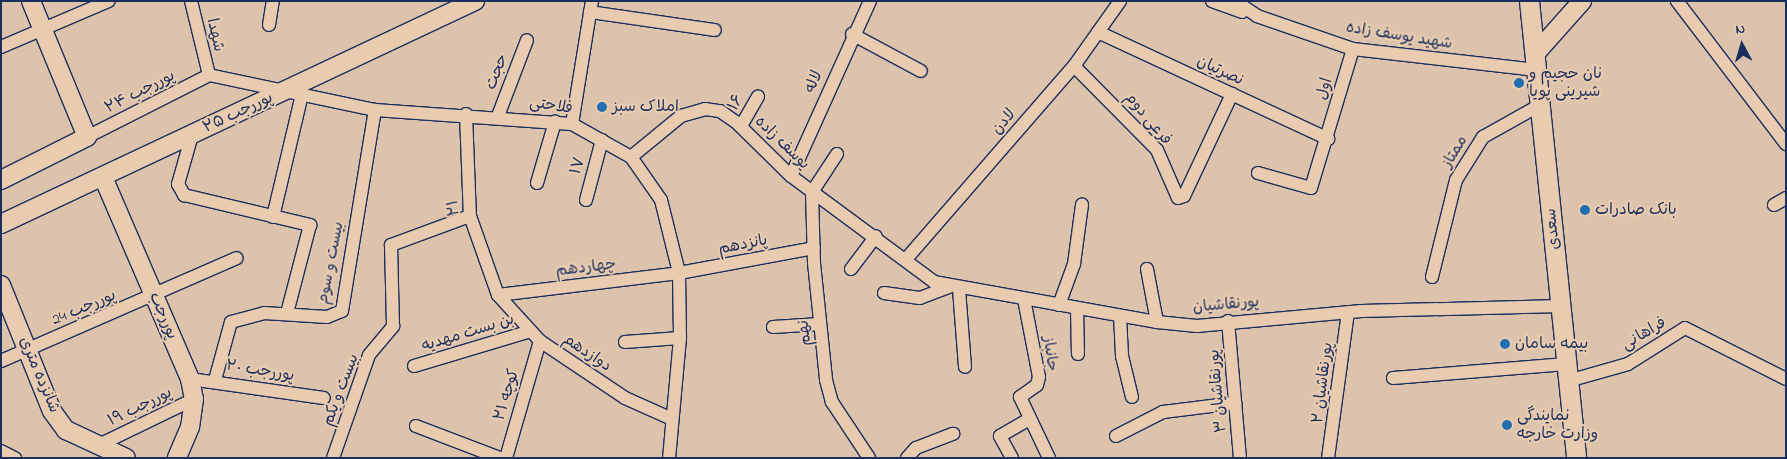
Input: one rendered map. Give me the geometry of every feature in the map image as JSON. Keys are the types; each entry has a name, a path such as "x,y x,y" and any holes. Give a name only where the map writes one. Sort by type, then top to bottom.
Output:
{"main road":[{"name":"سعدی","path":"1529,1 1576,458"}],"street":[{"path":"1,180 87,137 31,1"},
{"path":"1,47 109,1"},
{"name":"شهدا","path":"191,1 209,76"},
{"path":"269,25 273,1"},
{"name":"پوررجب ۲۵","path":"1,224 475,1"},
{"name":"لاله","path":"791,176 852,34 870,1"},
{"name":"لادن","path":"907,258 1074,66 1120,1"},
{"path":"1212,1 1257,16"},
{"name":"شهید یوسف زاده","path":"1235,1 1257,16 1353,48 1536,62"},
{"path":"1559,1 1576,1"},
{"path":"1536,62 1582,1"},
{"path":"1677,1 1786,144"},
{"path":"572,124 591,7 715,30"},
{"name":"نصرتیان","path":"1098,32 1328,138"},
{"path":"852,34 921,71"},
{"name":"حجت","path":"498,116 527,40"},
{"name":"اول","path":"1258,173 1310,188 1328,138 1353,48"},
{"name":"فرعی دوم","path":"1074,66 1157,150 1173,194 1184,196 1232,94"},
{"name":"فلاحتی","path":"209,76 374,110 498,116 572,124 632,157 661,200 679,273 680,338 669,458"},
{"name":"پوررجب ۲۴","path":"87,137 209,76"},
{"path":"273,217 302,94"},
{"name":"۱۶","path":"741,126 758,97"},
{"name":"ممتاز","path":"1432,277 1456,180 1478,144 1483,137 1540,105"},
{"name":"بیست و سوم","path":"215,380 231,322 264,313 327,317 342,311 374,110"},
{"name":"یوسف زاده","path":"632,157 692,112 720,111 741,126 791,176 907,258"},
{"name":"۲۱","path":"466,114 470,216 498,295"},
{"path":"537,183 555,122"},
{"path":"192,135 180,192 310,225 287,313"},
{"name":"۱۷","path":"586,200 602,140"},
{"path":"812,192 837,154"},
{"name":"پوررجب","path":"103,177 190,379 194,399 190,427 177,458"},
{"name":"نهم","path":"812,192 820,324 832,402 870,458"},
{"path":"1774,205 1786,198"},
{"path":"1059,305 1074,264 1082,205"},
{"name":"بیست و یکم","path":"333,458 370,355 393,326 391,245 470,216"},
{"path":"851,269 876,236"},
{"name":"پانزدهم","path":"679,273 814,248"},
{"name":"پوررجب 24","path":"1,361 237,258"},
{"name":"پورنقاشیان","path":"907,258 934,282 954,288 1157,322 1197,326 1228,321 1348,312 1560,306"},
{"path":"1147,269 1157,322"},
{"name":"چهاردهم","path":"498,295 679,273"},
{"name":"شانزده متری","path":"1,285 52,412 66,430 126,458"},
{"path":"884,293 920,298 954,288 965,367"},
{"name":"دوازدهم","path":"498,295 540,341 625,398 672,419"},
{"name":"جانباز","path":"1024,299 1039,377 1037,385 1020,397 1050,458"},
{"path":"1077,308 1078,354"},
{"name":"پورنقاشیان ۲","path":"1328,458 1348,312"},
{"path":"1120,316 1122,356 1132,397"},
{"name":"پورنقاشیان ۳","path":"1228,321 1240,458"},
{"path":"773,328 820,324"},
{"name":"فراهانی","path":"1567,372 1628,364 1685,328 1786,378"},
{"name":"بن بست مهدیه","path":"414,366 531,331"},
{"path":"626,342 680,338"},
{"name":"کوچه ۲۱","path":"506,458 540,341"},
{"path":"1393,378 1567,372"},
{"name":"پوررجب ۲۰","path":"190,379 215,380 324,398"},
{"name":"پوررجب ۱۹","path":"99,445 194,399"},
{"path":"1116,436 1163,412 1235,403"},
{"path":"1012,458 1000,436 1030,420"},
{"path":"416,426 500,458"},
{"path":"907,458 916,448 952,434"},
{"path":"1,450 15,458"}],"place":[{"name":"نان حجیم و شیرینی پویا","path":"1519,83"},
{"name":"املاک سبز","path":"602,107"},
{"name":"بانک صادرات","path":"1585,210"},
{"name":"بیمه سامان","path":"1505,344"},
{"name":"نمایندگی وزارت خارجه","path":"1507,425"}]}
